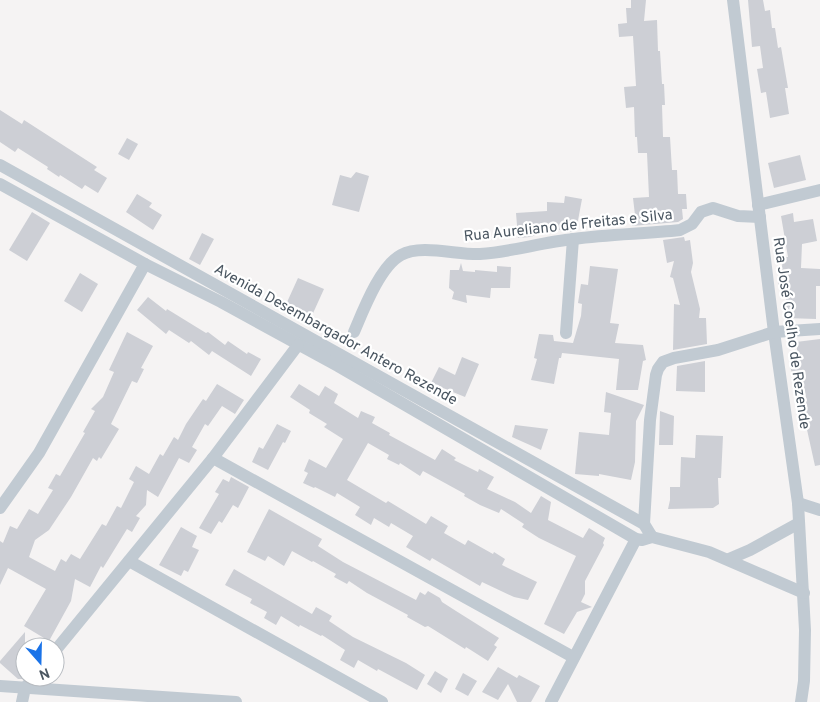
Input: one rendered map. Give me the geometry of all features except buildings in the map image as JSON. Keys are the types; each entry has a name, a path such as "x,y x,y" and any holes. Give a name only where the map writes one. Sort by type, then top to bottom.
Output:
{"street":[{"name":"Rua José Coelho de Rezende","path":"733,0 774,332 798,503 804,593 804,672 801,702"},
{"name":"Avenida Desembargador Antero Rezende","path":"0,165 270,323 510,450 644,524 652,537"},
{"name":"Avenida Desembargador Antero Rezende","path":"0,184 145,264 224,297"},
{"name":"Rua Aureliano de Freitas e Silva","path":"354,332 380,279 393,261 402,254 422,250 455,253 495,252 573,239 680,230 692,224 701,212 713,208 738,216 759,211 820,190"},
{"path":"59,217 66,203"},
{"path":"566,333 573,239"},
{"path":"0,508 39,453 145,264"},
{"name":"Avenida Desembargador Antero Rezende","path":"270,323 298,345 636,539"},
{"path":"644,524 650,420 656,375 663,362 674,358 718,350 774,332 820,329"},
{"path":"65,639 213,458 298,345"},
{"path":"503,462 510,450"},
{"path":"213,458 574,657"},
{"path":"798,503 820,510"},
{"path":"729,559 750,550 799,523"},
{"path":"551,702 636,539 642,540 652,537 709,552 804,593"},
{"path":"129,561 382,702"},
{"path":"0,686 236,702"},
{"path":"22,702 24,688"}]}
